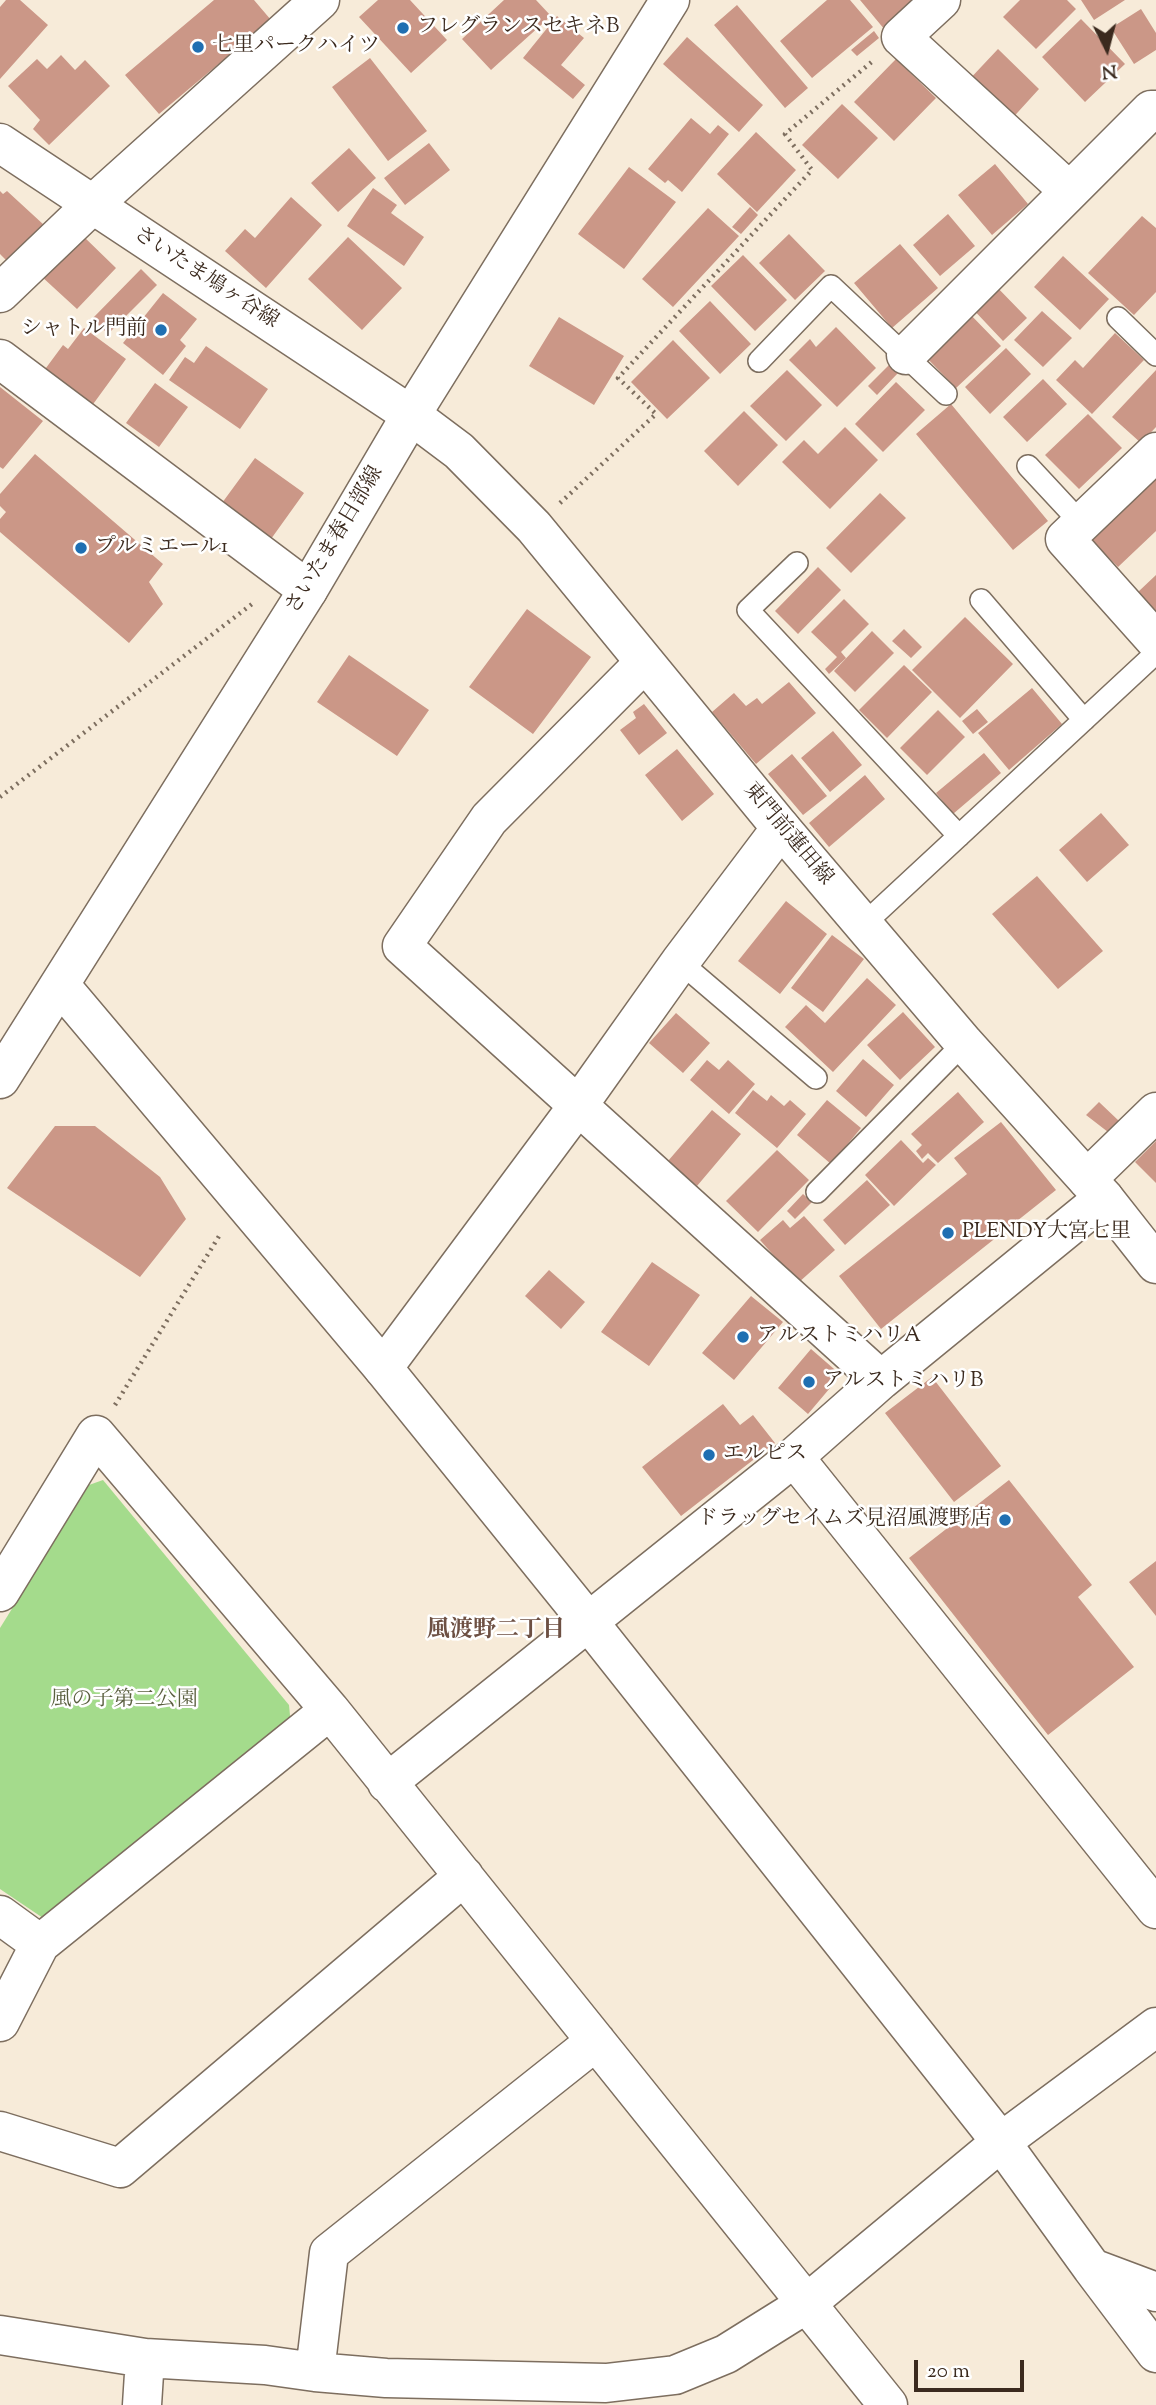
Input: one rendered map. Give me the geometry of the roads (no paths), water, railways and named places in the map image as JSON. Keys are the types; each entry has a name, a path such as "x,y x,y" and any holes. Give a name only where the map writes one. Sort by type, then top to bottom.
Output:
{"street":[{"name":"さいたま春日部線","path":"0,1079 61,985 298,583 411,415 670,0"},
{"path":"941,0 901,37 1069,191"},
{"path":"0,293 92,205 315,2"},
{"path":"905,355 1150,110 1156,110"},
{"name":"さいたま鳩ヶ谷線","path":"0,143 411,415"},
{"path":"0,359 298,583"},
{"name":"東門前蓮田線","path":"411,415 459,451 534,527 781,828 964,1043 1095,1189 1156,1264"},
{"path":"1156,452 1066,539 1156,640"},
{"path":"644,663 489,819 402,946 881,1381"},
{"path":"383,1368 781,828"},
{"path":"61,985 383,1368 587,1620 1001,2142 1156,2353"},
{"path":"387,1783 587,1620 794,1457 1095,1189 1156,1112"},
{"path":"0,1592 96,1435 330,1710 888,2405"},
{"path":"794,1457 1156,1909"},
{"path":"0,2022 40,1944 330,1710"},
{"path":"0,2131 120,2168 464,1876"},
{"path":"0,1915 40,1944"},
{"path":"0,2335 145,2358 265,2365 315,2372 385,2391 606,2383 675,2375 726,2354 806,2304 1001,2142 1156,2027"},
{"path":"315,2372 329,2253 596,2041"},
{"path":"1092,2267 1156,2292"},
{"path":"142,2405 145,2358"}],"lane":[{"path":"759,361 831,286 946,394"},
{"path":"1118,318 1156,355"},
{"path":"1028,466 1080,523"},
{"path":"797,563 748,610 959,836"},
{"path":"981,600 1084,720"},
{"path":"864,924 1156,653"},
{"path":"681,961 816,1078"},
{"path":"817,1192 964,1043"}],"place":[{"name":"フレグランスセキネB","path":"403,28"},
{"name":"七里パークハイツ","path":"198,47"},
{"name":"シャトル門前","path":"161,330"},
{"name":"プルミエール1","path":"81,548"},
{"name":"PLENDY大宮七里","path":"948,1233"},
{"name":"アルストミハリA","path":"743,1337"},
{"name":"アルストミハリB","path":"809,1382"},
{"name":"エルピス","path":"709,1455"},
{"name":"ドラッグセイムズ見沼風渡野店","path":"1005,1520"}],"district":[{"name":"風渡野二丁目","path":"496,1632"}],"park label":[{"name":"風の子第二公園","path":"124,1701"}]}
